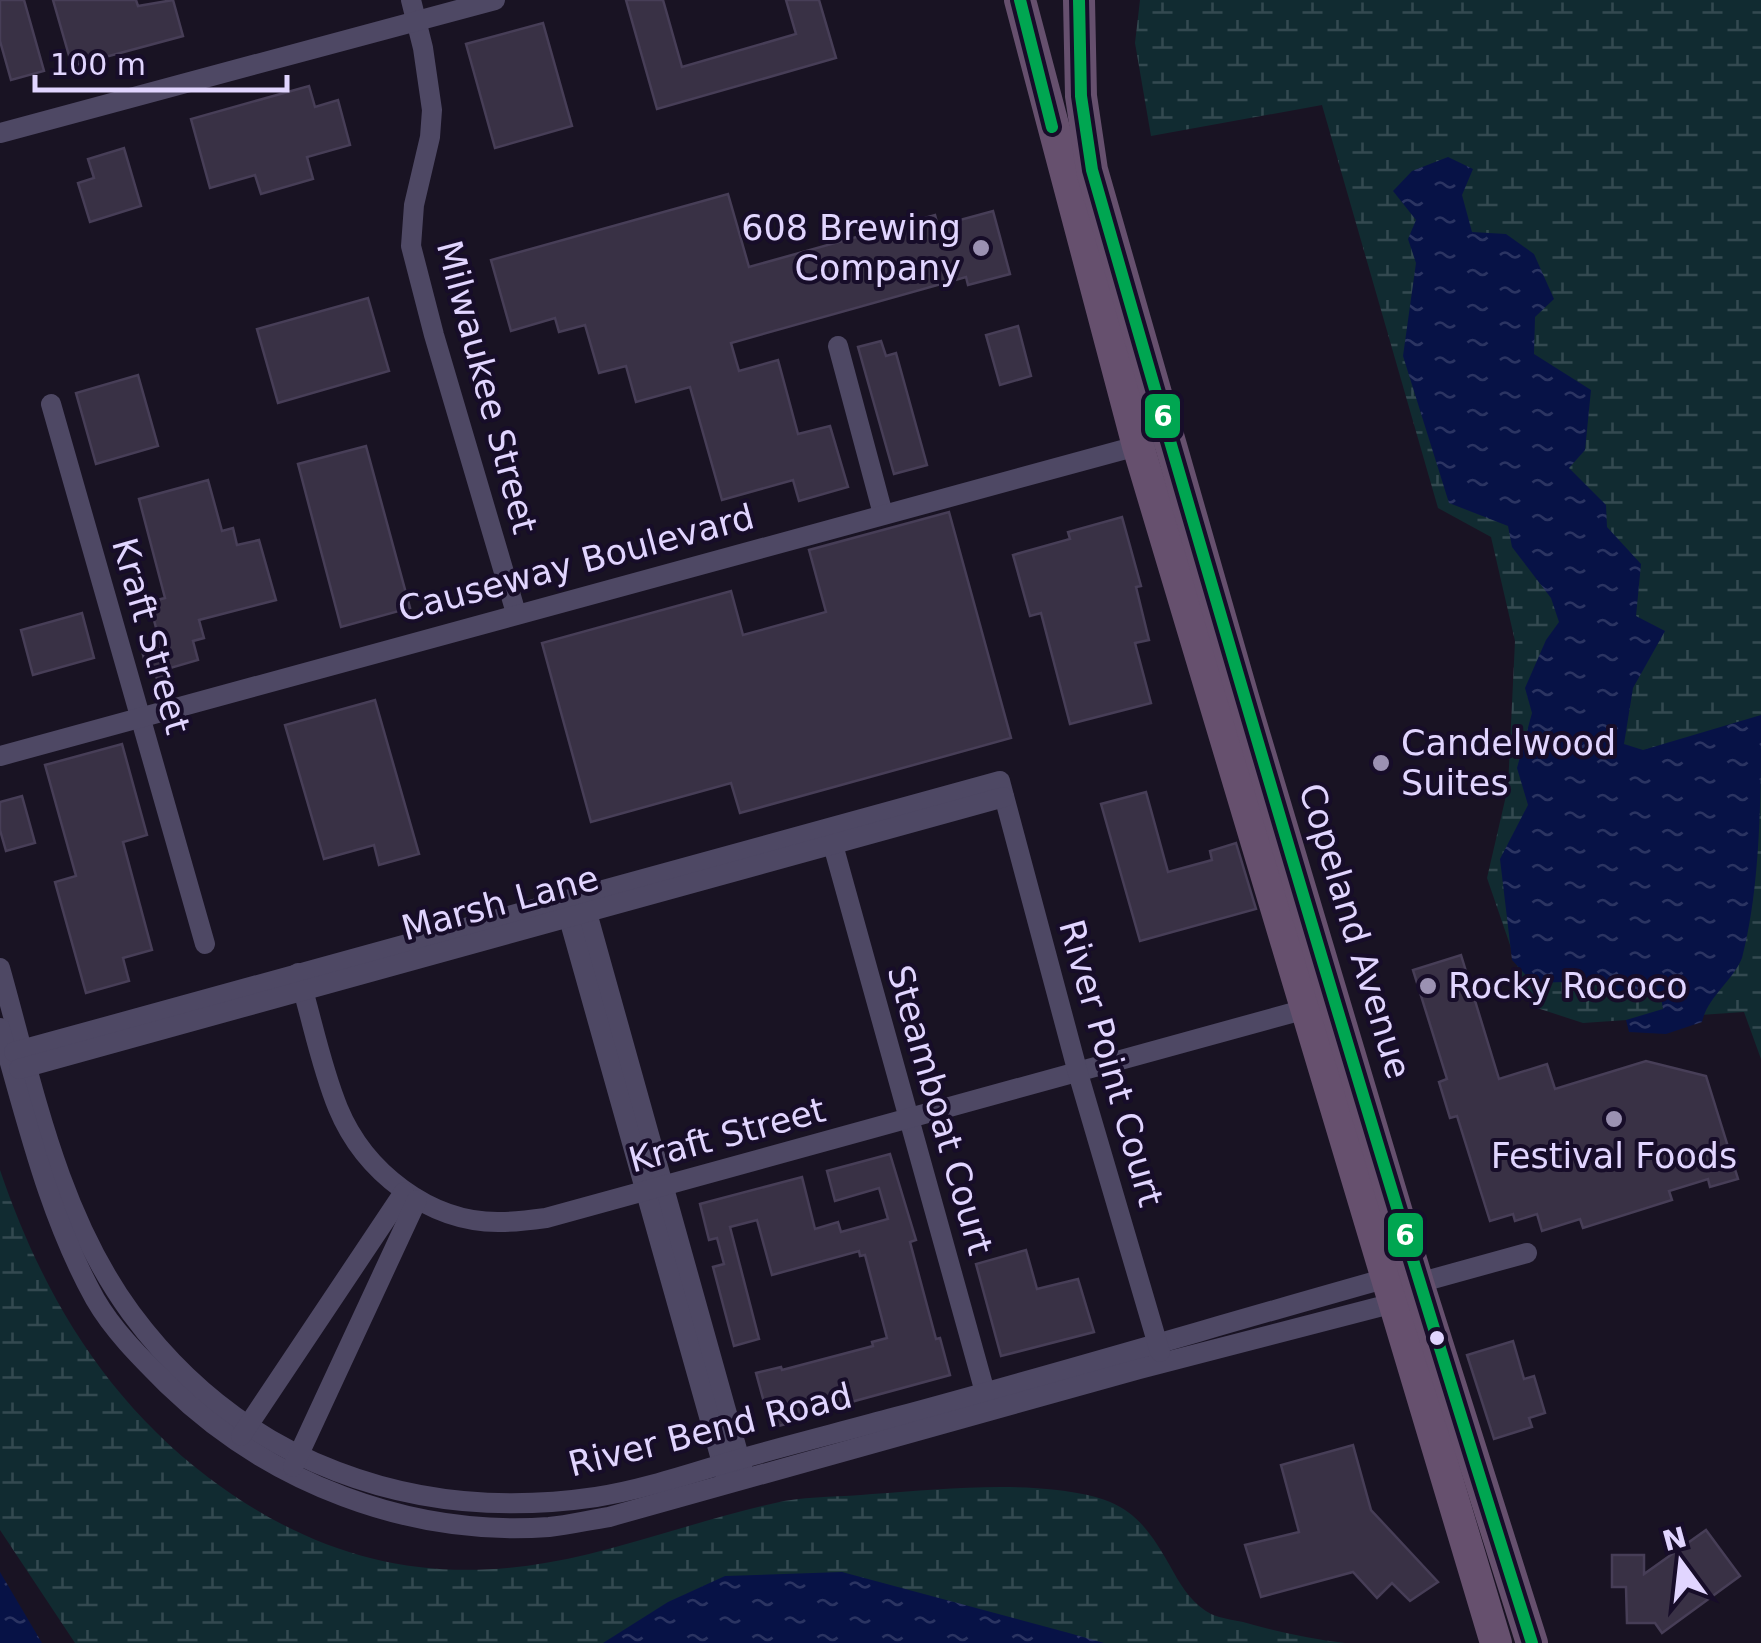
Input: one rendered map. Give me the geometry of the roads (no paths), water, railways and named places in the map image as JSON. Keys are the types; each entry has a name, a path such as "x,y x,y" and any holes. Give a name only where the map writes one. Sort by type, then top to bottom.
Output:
{"highway":[{"name":"Copeland Avenue","path":"1020,0 1154,441 1306,1009 1400,1288 1532,1643"},
{"name":"Copeland Avenue","path":"1079,0 1081,96 1092,170 1114,239 1154,441 1243,697 1322,955 1400,1288 1496,1643"},
{"path":"1262,851 1276,868 1302,944 1308,951 1322,955"}],"street":[{"path":"0,133 414,10 495,0"},
{"name":"Milwaukee Street","path":"414,10 432,110 430,137 414,205 411,246 516,613"},
{"path":"838,346 883,514"},
{"name":"Kraft Street","path":"51,404 205,944"},
{"name":"Causeway Boulevard","path":"0,756 1154,441"},
{"name":"Marsh Lane","path":"18,1060 1002,789"},
{"name":"River Point Court","path":"1002,789 1078,1073 1160,1353"},
{"name":"Steamboat Court","path":"830,836 987,1402"},
{"path":"575,907 734,1471"},
{"name":"River Bend Road","path":"0,968 48,1199 68,1248 98,1304 140,1358 193,1409 294,1465 318,1488 388,1511 497,1528 551,1527 609,1517 734,1471 1526,1253"},
{"name":"Kraft Street","path":"301,982 339,1110 353,1137 375,1165 410,1196 460,1216 497,1223 546,1218 1306,1009"},
{"name":"River Bend Road","path":"0,1028 18,1060"},
{"path":"242,1434 410,1196"},
{"path":"294,1465 410,1196"}],"water":[{"path":"1448,157 1473,169 1462,195 1472,232 1506,234 1534,254 1554,299 1535,317 1534,354 1591,390 1585,450 1569,468 1606,505 1607,527 1641,564 1636,616 1665,631 1633,688 1624,744 1643,750 1761,715 1756,870 1742,958 1709,1004 1702,1022 1666,1034 1629,1032 1626,1020 1663,1009 1661,997 1610,996 1593,981 1533,983 1512,960 1500,859 1528,805 1517,768 1532,713 1525,688 1546,640 1559,622 1551,598 1512,547 1508,526 1449,503 1403,356 1416,263 1408,239 1416,220 1393,191 1412,171"},
{"path":"0,1572 42,1643 0,1643"},
{"path":"842,1572 1104,1643 603,1643 668,1602 725,1576"}],"place":[{"name":"608 Brewing Company","path":"981,248"},
{"name":"Candelwood Suites","path":"1381,763"},
{"name":"Rocky Rococo","path":"1428,986"},
{"name":"Festival Foods","path":"1614,1119"}]}
